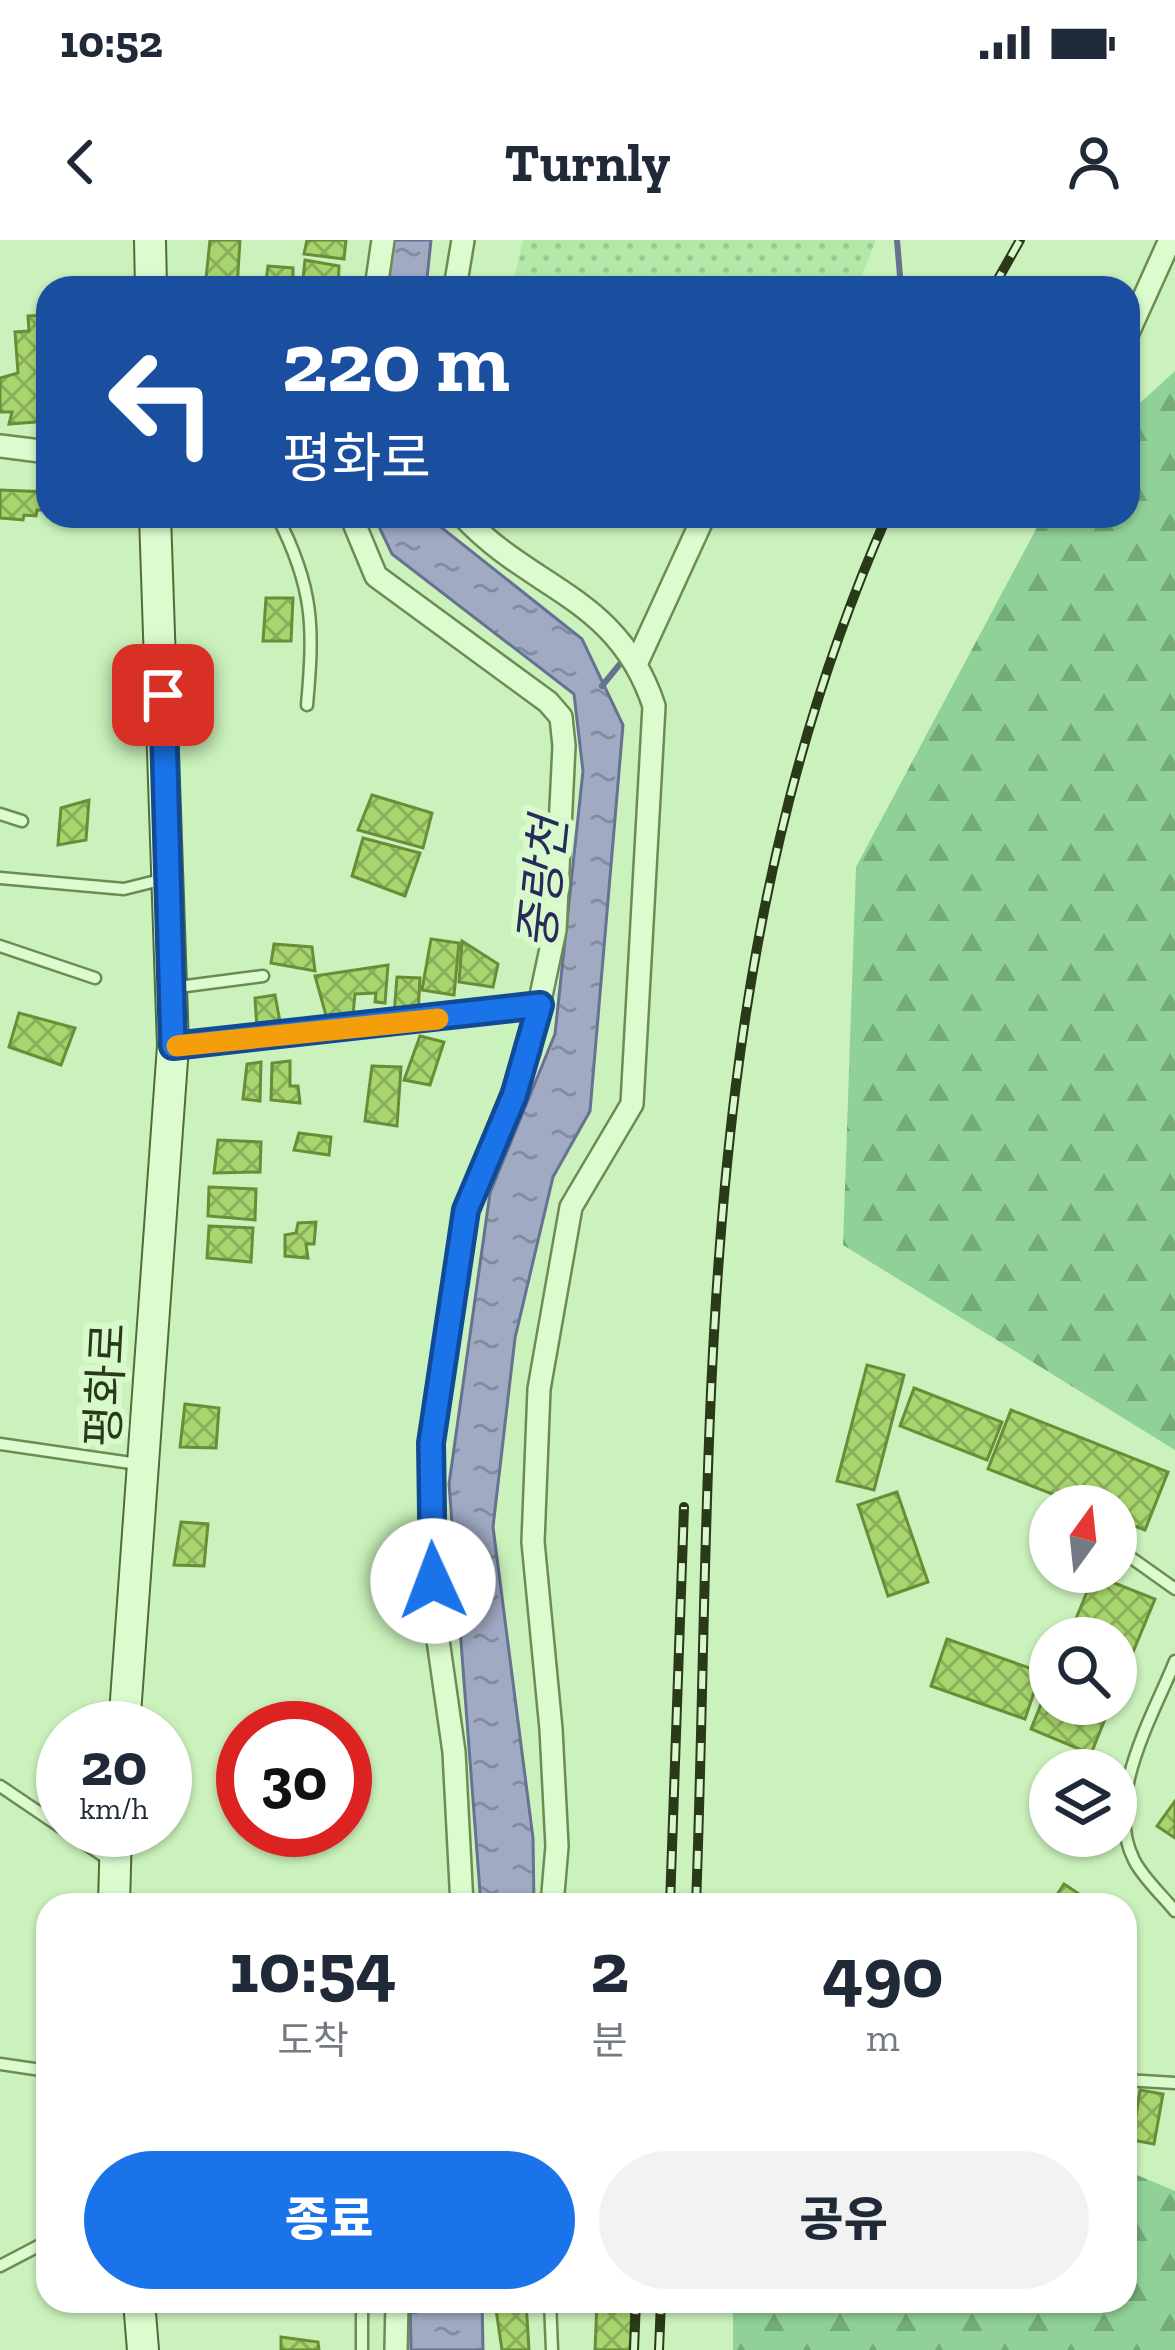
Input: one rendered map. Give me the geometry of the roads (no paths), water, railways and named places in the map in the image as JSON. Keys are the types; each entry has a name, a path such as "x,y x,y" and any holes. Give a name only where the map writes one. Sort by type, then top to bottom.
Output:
{"main road":[{"path":"150,240 151,276"},
{"name":"평화로","path":"126,1701 147,1465 173,1046 155,528"},
{"path":"114,1857 114,1893"},
{"path":"140,2313 143,2350"}],"street":[{"path":"378,276 383,240"},
{"path":"457,276 463,240"},
{"path":"1140,306 1170,240"},
{"path":"0,446 36,450"},
{"path":"356,528 376,575 487,652 561,717 555,930 514,1096 466,1210 431,1443 434,1619 454,1752 461,1893"},
{"path":"480,528 587,605 631,652 654,706 632,1104 571,1207 539,1388 532,1542 552,1750 557,1846 553,1893"},
{"path":"631,652 698,528"},
{"path":"173,1046 540,1005"},
{"path":"396,2350 397,2313"}],"lane":[{"path":"283,528 295,550 314,622 307,705"},
{"path":"0,814 22,821"},
{"path":"0,878 124,889 167,878"},
{"path":"0,946 95,978"},
{"path":"168,988 263,976"},
{"path":"0,1444 147,1465"},
{"path":"1137,1562 1175,1589"},
{"path":"1175,1661 1131,1769 1127,1808 1134,1860 1175,1911"},
{"path":"0,1786 113,1863"},
{"path":"0,2064 36,2069"},
{"path":"1137,2081 1175,2083"},
{"path":"0,2266 36,2247"},
{"path":"362,2313 362,2350"},
{"path":"550,2313 552,2350"}],"water":[{"path":"393,240 431,240 427,276 386,276"},
{"name":"중랑천","path":"380,528 442,528 582,639 623,725 590,1111 553,1177 515,1338 493,1527 533,1838 534,1893 480,1893 449,1484 490,1193 555,1034 583,771 574,694 392,554"},
{"path":"410,2313 482,2313 483,2350 411,2350"}],"waterway":[{"path":"897,240 900,276"},
{"path":"602,686 624,659"}],"railway":[{"path":"1000,276 1020,240"},
{"path":"696,1893 712,1373 724,1200 744,1027 776,856 822,685 882,528"},
{"path":"670,1893 684,1507"},
{"path":"634,2350 636,2313"},
{"path":"659,2350 661,2313"}]}
